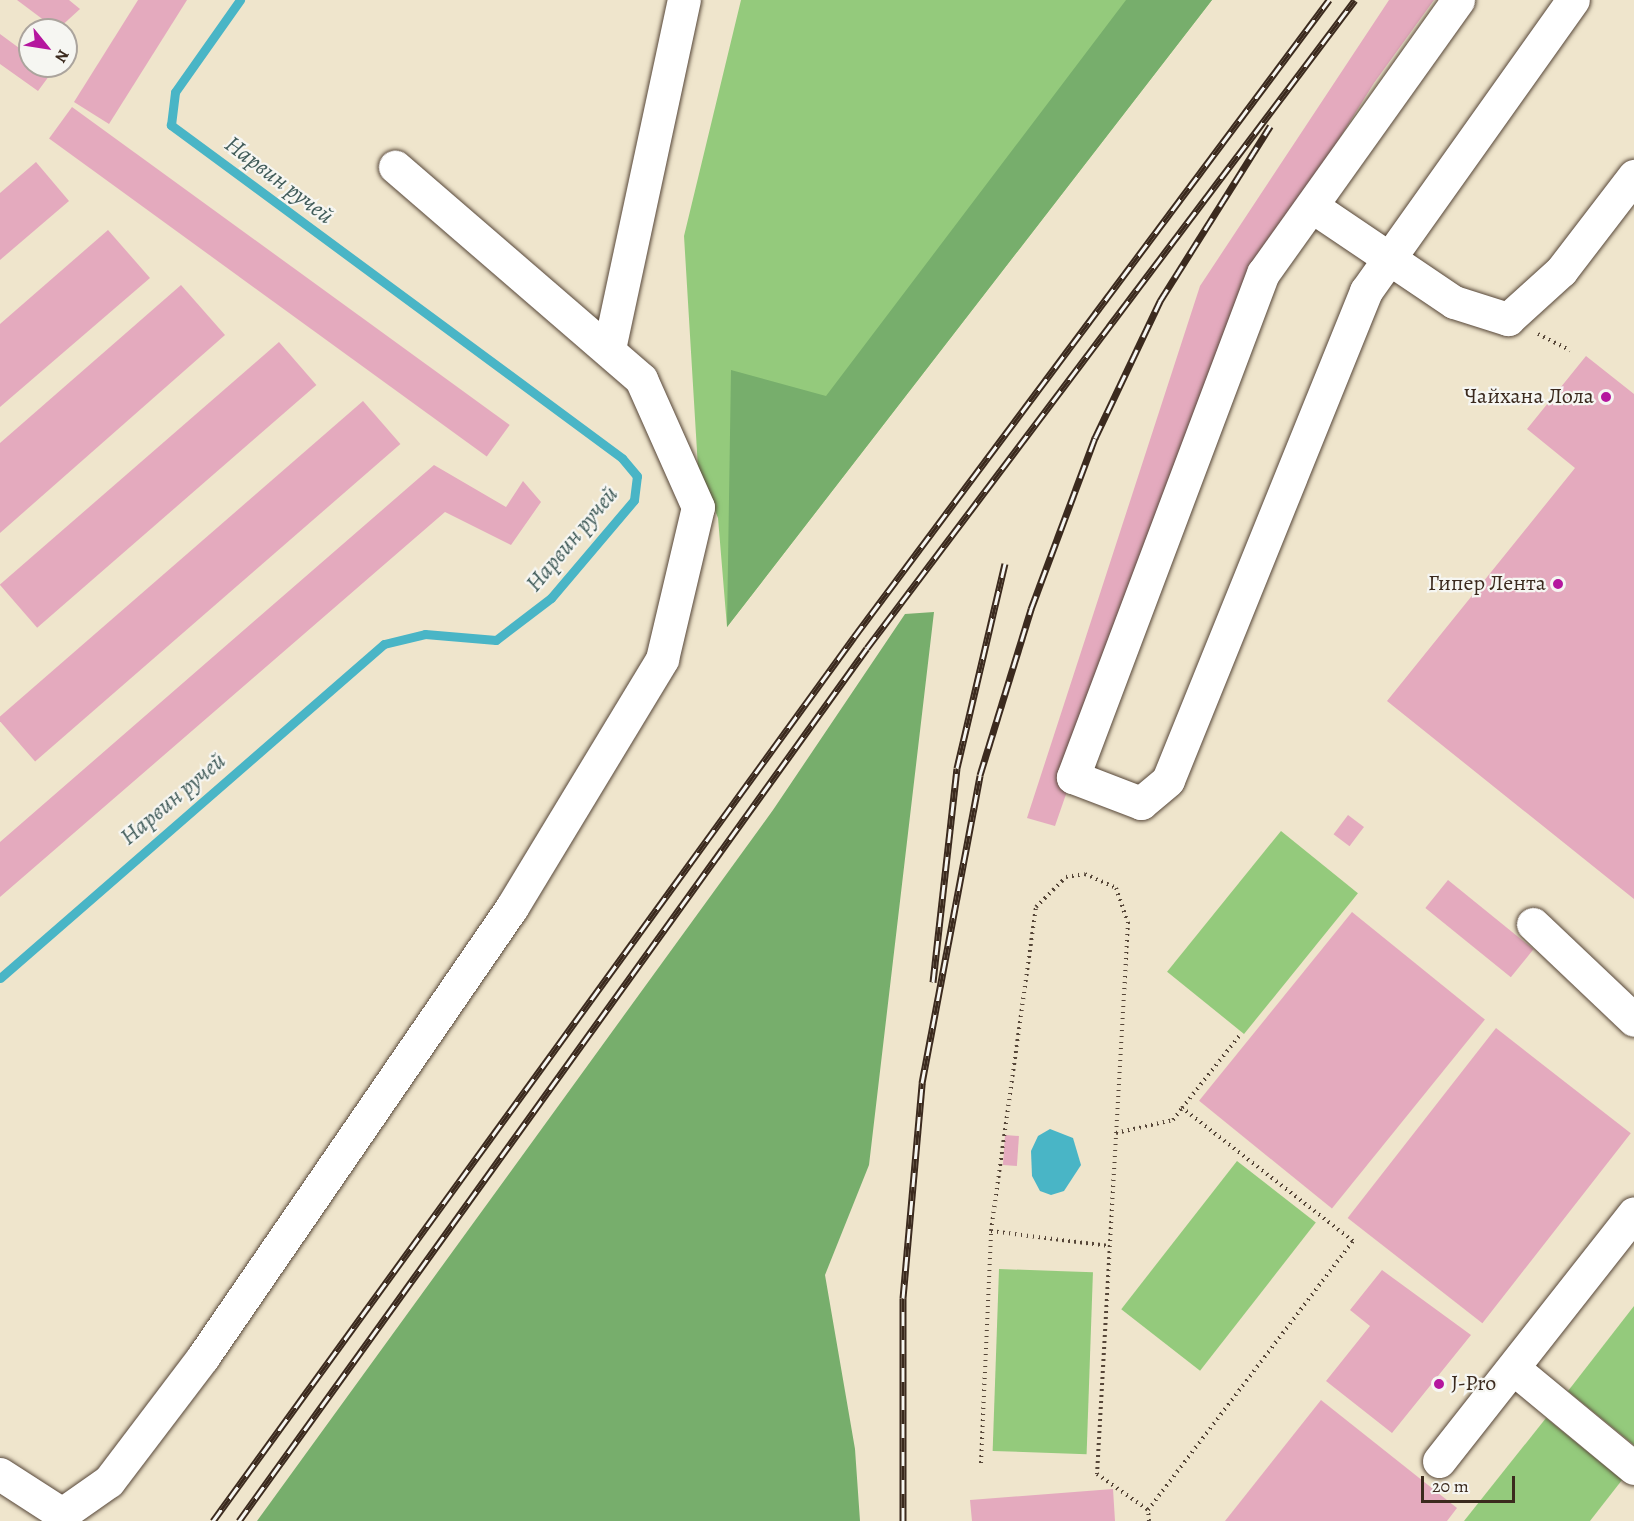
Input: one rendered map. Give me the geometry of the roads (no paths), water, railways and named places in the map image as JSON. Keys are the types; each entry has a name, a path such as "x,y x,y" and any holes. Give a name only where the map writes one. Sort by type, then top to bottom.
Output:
{"lane":[{"path":"609,350 684,0"},
{"path":"1458,0 1313,207 1263,273 1073,777 1141,803 1168,780 1366,291 1392,261 1573,0"},
{"path":"0,1474 26,1510 62,1514 109,1481 203,1357 512,907 662,659 698,507 641,379 395,167"},
{"path":"1313,207 1454,302 1508,319 1561,271 1634,176"},
{"path":"1533,924 1634,1020"},
{"path":"1439,1461 1634,1214"},
{"path":"1513,1368 1634,1468"}],"water":[{"path":"1050,1129 1073,1138 1081,1165 1064,1191 1051,1195 1040,1191 1032,1176 1031,1151 1038,1136"}],"waterway":[{"name":"Нарвин ручей","path":"0,978 384,644 425,634 496,640 551,598 634,500 637,476 622,458 171,125 175,92 240,0"}],"railway":[{"path":"213,1521 854,637 1329,0"},
{"path":"239,1521 867,648 1355,0"},
{"path":"903,1521 903,1298 922,1083 980,775 1031,609 1095,438 1160,301 1270,126"},
{"path":"933,982 957,768 1005,564"}],"place":[{"name":"Чайхана Лола","path":"1606,397"},
{"name":"Гипер Лента","path":"1558,584"},
{"name":"J-Pro","path":"1439,1384"}]}
